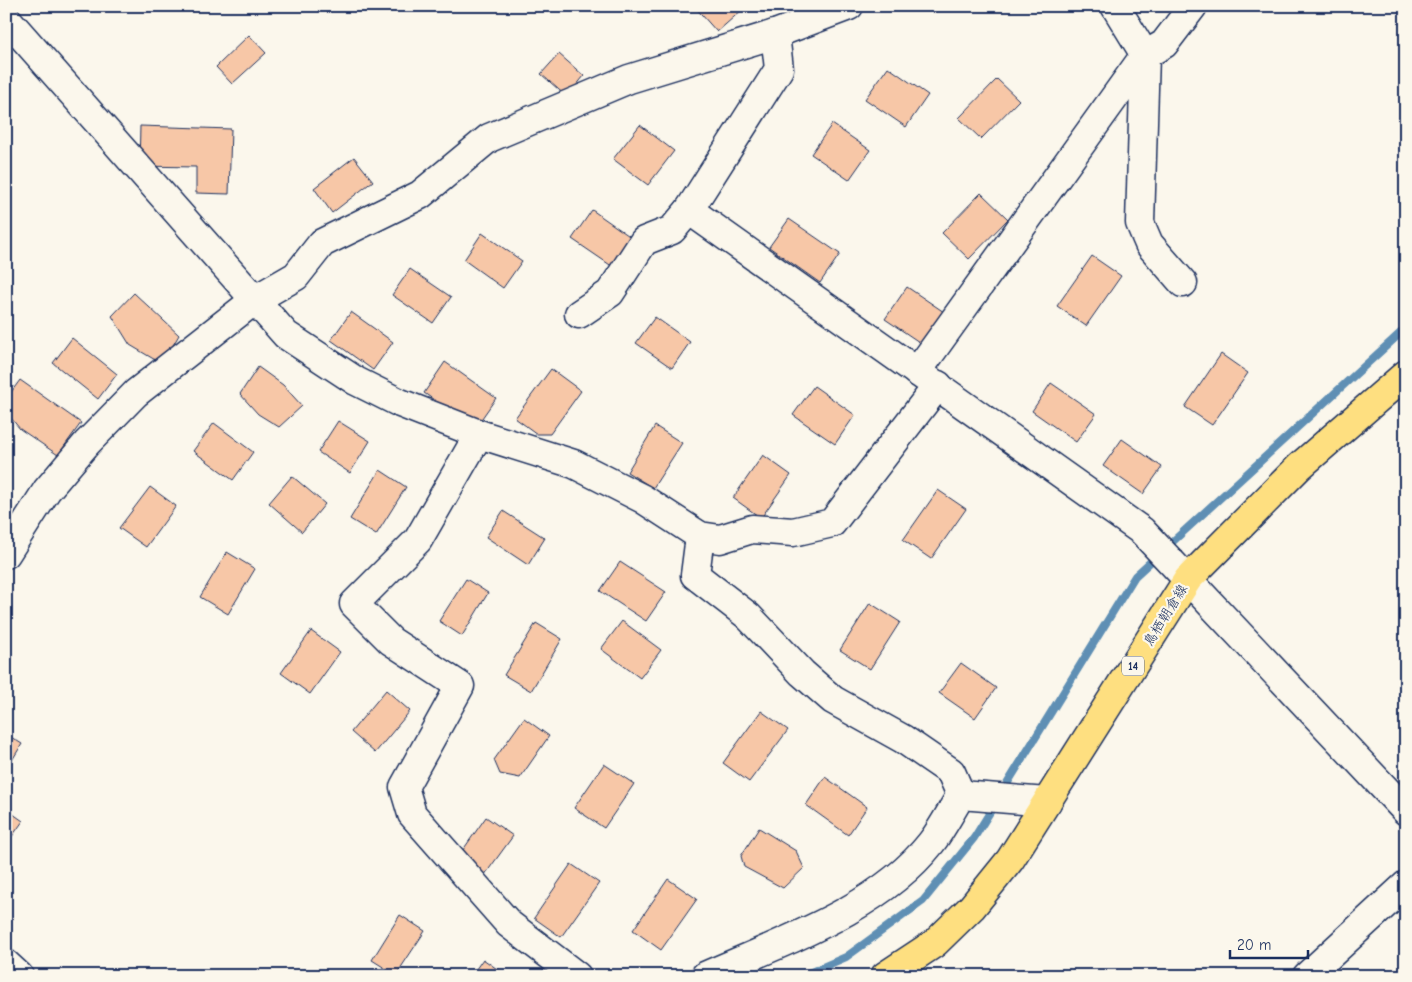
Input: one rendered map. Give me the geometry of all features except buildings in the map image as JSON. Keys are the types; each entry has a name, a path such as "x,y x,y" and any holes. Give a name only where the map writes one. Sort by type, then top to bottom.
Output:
{"main road":[{"name":"鳥栖朝倉線","path":"885,976 935,943 972,907 1010,860 1047,802 1180,572 1404,376"}],"street":[{"path":"6,554 47,490 88,443 136,394 256,299 296,276 322,244 420,195 489,138 629,79 776,34 849,6"},
{"path":"1115,6 1145,55 1140,224 1149,244 1183,283"},
{"path":"6,18 286,335 356,381 400,403 479,434 574,464 643,499 700,536 720,539 752,529 793,532 832,523 1145,55 1164,44 1193,6"},
{"path":"579,314 610,293 644,241 672,230 689,210 779,69 776,34"},
{"path":"689,210 1142,531 1406,811"},
{"path":"479,434 418,540 354,604 391,641 460,686 404,787 412,814 509,924 577,976"},
{"path":"700,536 695,575 748,616 802,673 833,700 903,740 951,772 961,795"},
{"path":"961,795 1047,802"},
{"path":"705,976 839,917 899,875 930,843 961,795"},
{"path":"1307,976 1406,885"},
{"path":"6,964 19,976"}],"waterway":[{"path":"1002,792 1135,576 1406,328"},
{"path":"802,976 846,957 923,901 974,838 995,804"}]}
